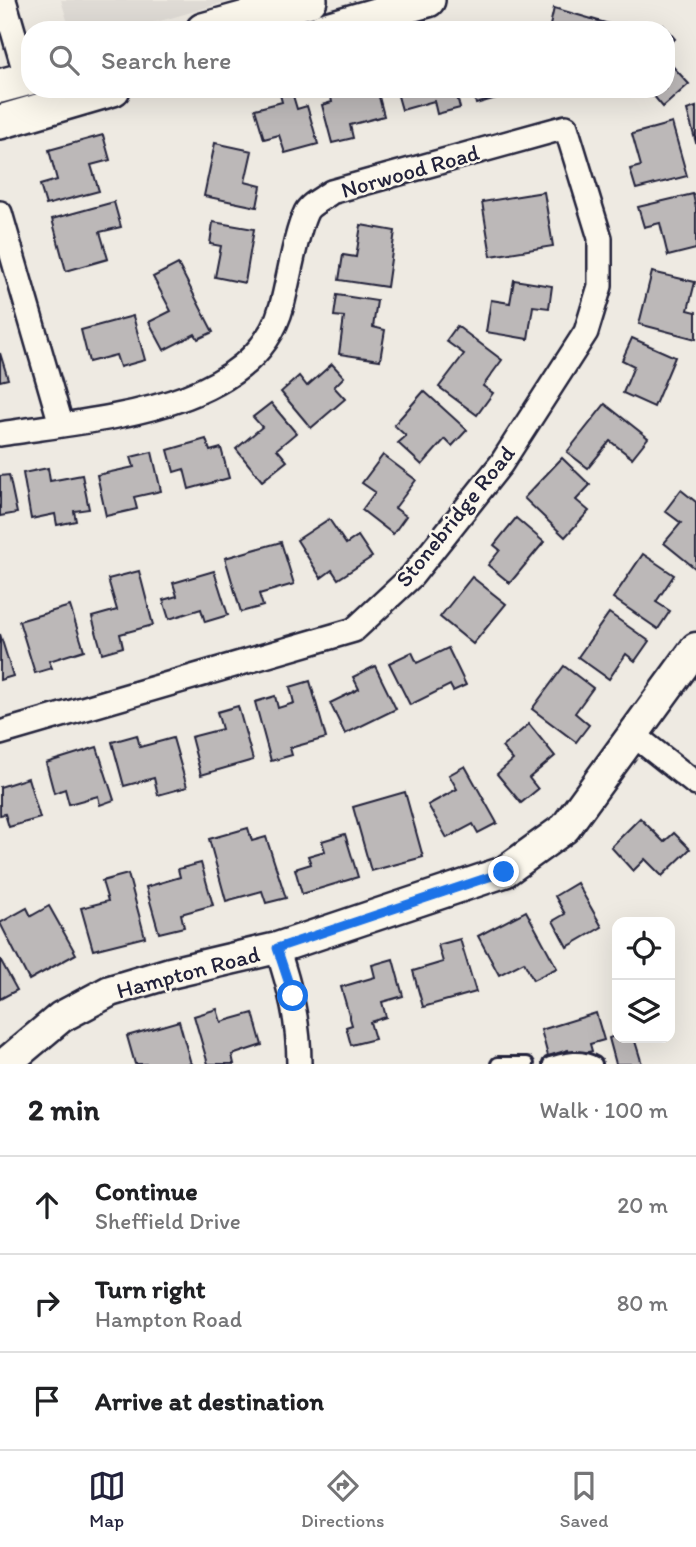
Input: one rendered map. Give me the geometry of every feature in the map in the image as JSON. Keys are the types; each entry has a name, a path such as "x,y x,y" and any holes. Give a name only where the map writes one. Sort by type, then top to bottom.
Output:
{"main road":[{"path":"235,21 310,0"},
{"path":"354,21 428,0"},
{"path":"0,122 82,98"}],"street":[{"path":"4,0 19,81"},
{"name":"Norwood Road","path":"0,434 155,409 211,387 253,358 278,323 307,210 331,192 566,127"},
{"name":"Stonebridge Road","path":"0,733 354,630 412,576 501,464 586,332 600,286 600,238 566,127"},
{"path":"0,213 61,424"},
{"name":"Hampton Road","path":"5,1064 61,1017 110,992 170,973 277,948 504,872 565,828 696,648"},
{"path":"634,735 696,784"},
{"path":"277,948 293,996 299,1034 299,1064"}],"lane":[{"path":"550,1064 569,1058 595,1064"},
{"path":"498,1064 527,1064"}],"shaded area":[{"path":"61,0 233,0 160,21 67,21"}],"building":[{"path":"554,8 599,21 551,21"},
{"path":"675,69 689,84 675,96"},
{"path":"281,98 294,98 297,109 307,106 318,144 285,153 279,135 264,139 255,109 282,102"},
{"path":"331,98 379,98 384,116 350,125 353,138 332,143 322,105 332,102"},
{"path":"399,98 457,98 460,108 437,114 434,101 402,110"},
{"path":"474,98 496,98 476,104"},
{"path":"656,98 673,98 663,107"},
{"path":"696,107 696,143 687,110"},
{"path":"672,123 687,176 636,189 630,169 641,166 632,134"},
{"path":"103,135 110,160 91,165 99,191 46,205 40,185 57,180 49,150"},
{"path":"215,143 252,151 245,182 261,186 257,207 204,196"},
{"path":"544,192 553,246 491,256 482,202"},
{"path":"693,194 696,208 696,249 668,256 660,223 644,227 638,207"},
{"path":"114,202 121,227 100,232 108,259 66,271 52,219"},
{"path":"213,222 254,229 245,283 215,277 221,246 210,244"},
{"path":"361,225 395,231 387,287 339,280 343,255 356,257"},
{"path":"178,264 213,332 198,339 195,334 164,350 149,322 171,311 153,277"},
{"path":"652,272 695,282 688,310 696,312 696,339 639,324"},
{"path":"514,280 552,286 549,308 533,306 528,339 486,332 491,300 510,303"},
{"path":"337,295 377,301 373,327 385,330 380,360 339,354 344,317 334,316"},
{"path":"133,316 145,360 120,367 116,355 89,362 81,330"},
{"path":"457,326 502,360 483,386 493,393 477,415 439,387 464,354 446,341"},
{"path":"632,338 675,357 654,407 623,393 634,366 622,360"},
{"path":"0,353 8,379 0,381"},
{"path":"332,364 344,377 334,387 345,399 311,428 281,392 299,376 307,386"},
{"path":"424,391 467,430 452,446 445,439 422,465 398,443 406,436 394,425"},
{"path":"271,403 296,433 277,449 287,461 262,481 236,449 262,427 253,417"},
{"path":"605,404 648,438 632,458 610,441 588,468 567,452"},
{"path":"206,439 210,451 221,448 229,478 189,489 184,469 174,472 168,450"},
{"path":"152,452 161,491 134,497 137,509 106,516 97,475 134,467 131,457"},
{"path":"383,455 416,480 395,508 406,516 393,534 362,510 375,492 362,483"},
{"path":"562,458 590,485 576,500 589,511 565,537 524,498"},
{"path":"48,468 50,481 82,475 89,509 74,511 76,521 57,525 55,514 31,519 23,473"},
{"path":"9,475 17,513 0,516 0,476"},
{"path":"681,490 696,502 696,569 664,543 681,523 665,511"},
{"path":"516,518 544,542 510,583 488,565 500,550 494,545"},
{"path":"329,519 346,544 358,536 372,557 338,579 332,570 321,578 297,540"},
{"path":"281,542 294,584 259,594 263,606 241,612 225,558"},
{"path":"643,554 674,575 656,602 670,611 658,629 613,598"},
{"path":"139,571 153,625 120,634 123,647 102,653 92,617 117,610 108,579"},
{"path":"214,571 228,615 205,622 201,609 169,619 163,600 177,596 173,583"},
{"path":"472,577 506,604 473,644 440,617"},
{"path":"70,606 84,650 49,661 52,668 35,673 19,621"},
{"path":"609,613 649,641 635,661 626,654 609,679 578,657"},
{"path":"0,634 13,676 0,680"},
{"path":"448,648 466,685 453,691 450,685 410,705 389,663 412,652 417,663"},
{"path":"375,666 396,709 345,734 330,703 359,689 353,677"},
{"path":"564,666 593,688 575,713 589,725 576,742 532,709"},
{"path":"310,681 326,738 290,748 292,755 271,761 255,702 275,696 278,708 294,703 290,687"},
{"path":"238,706 253,760 201,775 191,737 222,729 217,712"},
{"path":"529,724 555,756 529,778 538,789 521,803 497,774 513,760 502,747"},
{"path":"137,735 140,747 173,738 187,787 158,795 154,778 124,786 112,742"},
{"path":"97,747 114,800 100,805 98,796 69,804 65,789 54,793 46,763"},
{"path":"465,766 497,823 478,833 473,824 447,838 428,805 457,789 449,775"},
{"path":"28,778 40,818 9,827 5,814 0,815 0,787"},
{"path":"405,792 423,857 371,871 353,807"},
{"path":"640,818 664,842 674,833 690,849 662,876 645,859 633,871 611,847"},
{"path":"248,828 252,841 266,837 286,898 266,903 262,891 226,901 209,839"},
{"path":"345,834 358,877 302,894 295,869 311,864 308,856 325,851 322,841"},
{"path":"201,863 213,905 181,914 184,927 159,933 146,887 180,877 178,869"},
{"path":"128,874 145,937 93,950 81,908 108,901 102,881"},
{"path":"577,883 602,927 567,947 553,921 565,914 555,896"},
{"path":"49,906 76,954 29,980 0,923 27,908 31,916"},
{"path":"526,911 557,968 533,980 524,962 499,975 478,936"},
{"path":"460,939 476,992 423,1007 413,971 443,962 438,945"},
{"path":"0,959 17,990 0,999"},
{"path":"393,959 403,996 382,1002 386,1017 370,1022 375,1039 351,1045 346,1027 352,1025 341,987 375,977 372,965"},
{"path":"217,1009 221,1022 253,1013 262,1045 232,1055 234,1064 208,1064 194,1016"},
{"path":"596,1013 604,1040 590,1044 592,1051 570,1057 568,1050 548,1056 541,1030"},
{"path":"179,1021 191,1064 135,1064 127,1036"},
{"path":"612,1037 612,1043 636,1043 642,1064 616,1064 609,1038"}],"route":[{"path":"293,996 277,948 504,872"}]}
